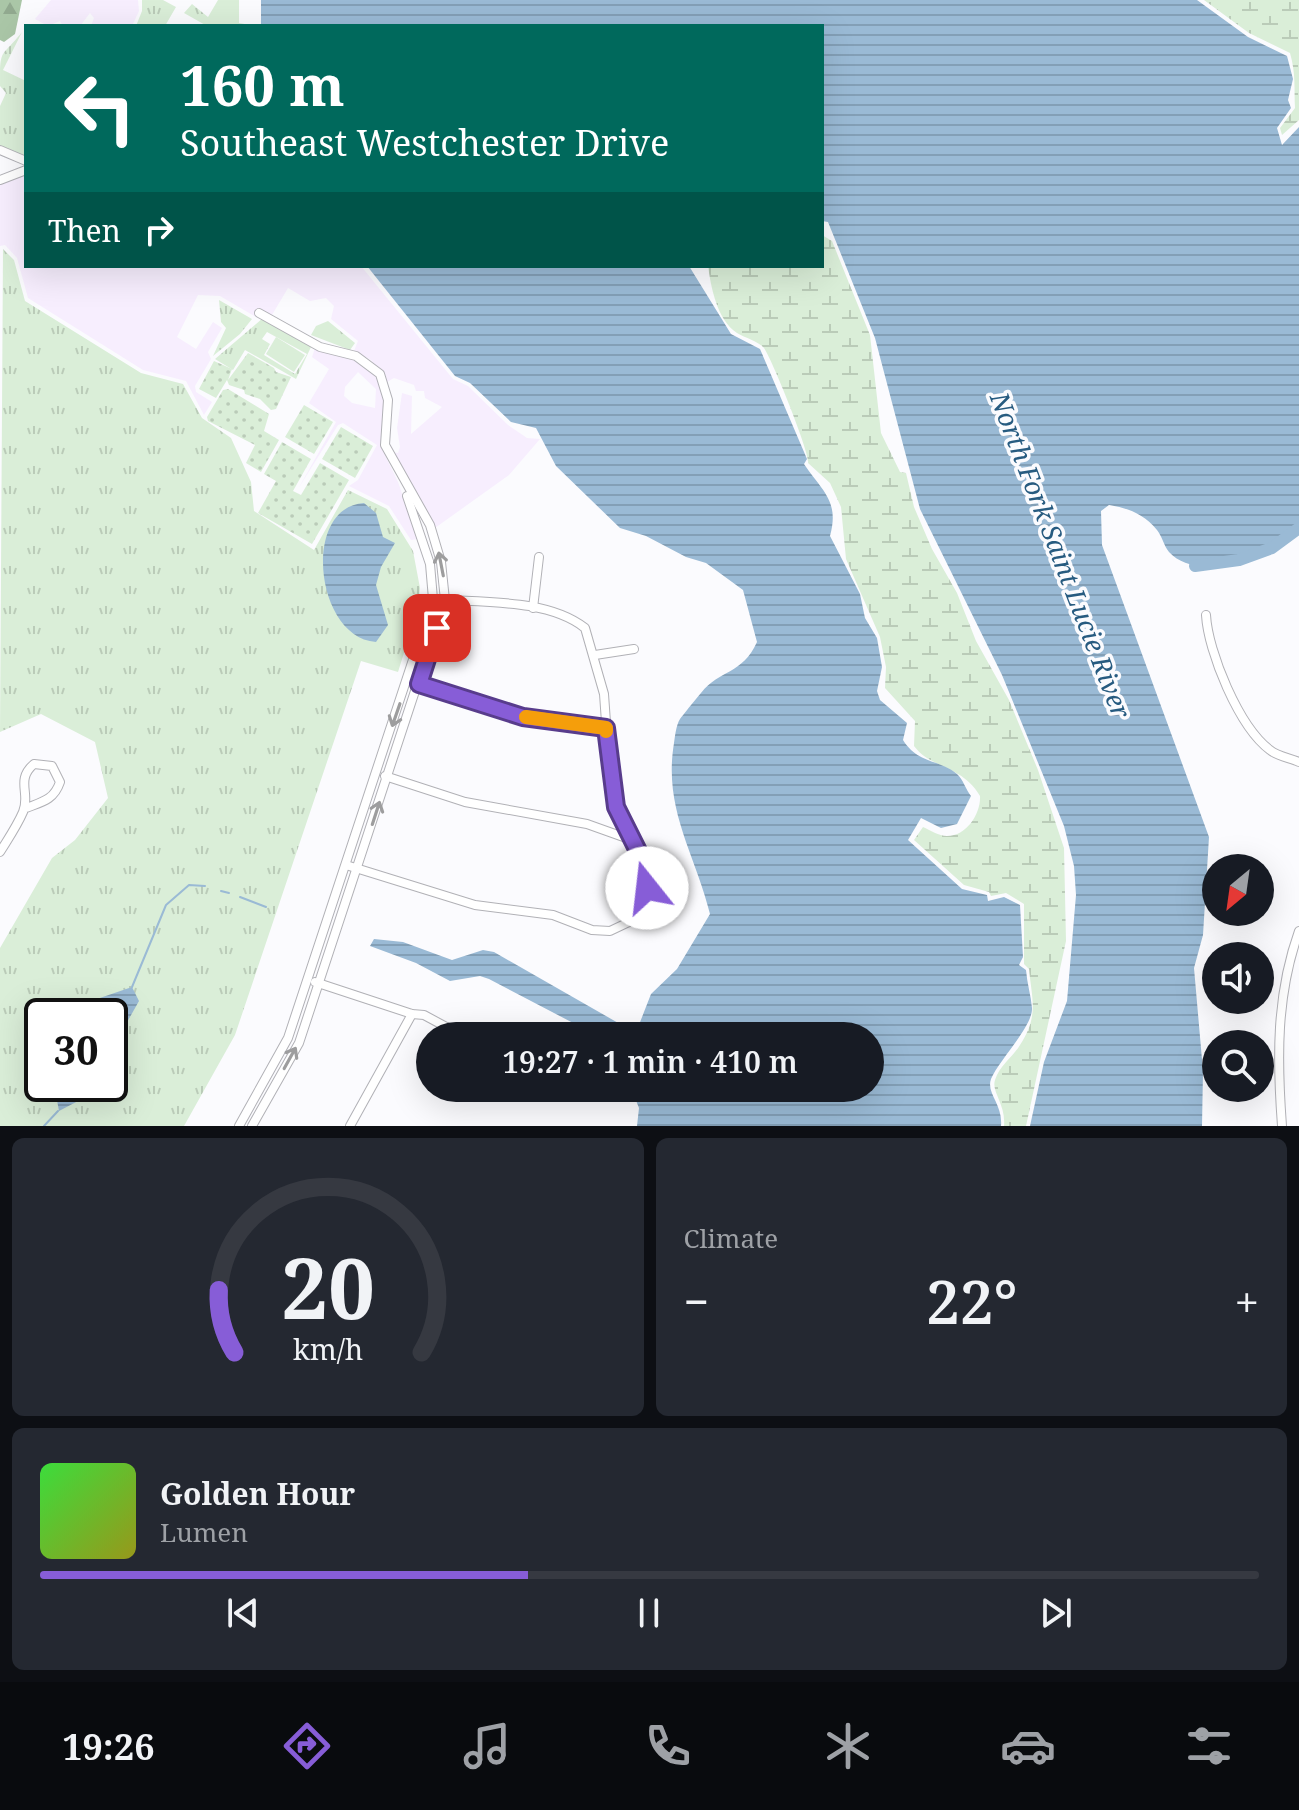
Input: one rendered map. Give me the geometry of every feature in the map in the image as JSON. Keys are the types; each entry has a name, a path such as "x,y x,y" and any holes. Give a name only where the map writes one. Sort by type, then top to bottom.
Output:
{"street":[{"path":"0,152 21,160 2,179"},
{"path":"2,179 24,171"},
{"path":"252,1126 299,1043 445,600 441,562 430,525 385,445 388,400 380,374 356,356 320,347 259,313"},
{"path":"239,1126 288,1038 433,599 430,564 402,480"},
{"path":"533,608 539,557"},
{"path":"346,865 475,905 553,915 592,930 610,931 629,922 641,906 647,888 648,871 629,839 610,779 595,655 585,628 577,622 533,608 433,599"},
{"path":"1206,615 1207,635 1241,716 1270,750 1299,762"},
{"path":"595,655 634,649"},
{"path":"408,680 523,717 606,728"},
{"path":"0,852 26,808 22,782 26,771 34,764 52,766 60,782 56,792 49,800 26,808"},
{"path":"376,773 465,802 587,824 629,839"},
{"path":"1282,1126 1278,1045 1282,987 1299,931"},
{"path":"307,979 412,1014 424,1015 437,1022"},
{"path":"350,1126 412,1014"},
{"path":"266,1078 276,1084"}],"shaded area":[{"path":"51,0 138,0 139,11 133,24 92,24 94,18 90,13 82,24 62,24 60,21 44,24 35,19"},
{"path":"24,175 24,268 363,268 453,379 468,386 508,425 527,438 540,439 509,475 435,528 392,452 398,453 400,447 397,428 402,393 412,396 411,434 442,407 425,398 424,391 416,391 414,385 394,378 387,382 371,360 354,351 358,341 331,319 334,306 326,298 310,301 288,288 272,315 258,309 256,317 220,296 198,295 177,337 196,349 213,322 222,328 208,352 211,359 195,386 196,392 212,402 204,415 186,381 143,370 28,298 17,258 5,245 0,246 0,184"},
{"path":"315,348 354,359 377,376 384,401 381,447 398,482 418,539 411,540 389,506 349,486 358,480 377,445 343,423 338,425 298,489 336,422 309,403 329,369 312,357","holes":["358,372 376,389 375,408 352,403 344,396 345,387"]}],"green space":[{"path":"0,0 22,0 15,34 4,42 0,40"},
{"path":"142,0 163,0 176,7 166,24 137,24"},
{"path":"218,0 239,0 239,23 245,24 203,24 184,13 192,4 208,17"},
{"path":"1204,0 1299,0 1299,120 1282,135 1280,128 1295,108 1290,53 1249,33"},
{"path":"22,32 3,70 24,80 24,155 0,146 0,106 6,93 0,86 0,64 6,50"},
{"path":"824,236 832,241 870,335 881,433 900,472 906,473 914,507 932,549 957,593 976,641 1009,700 1038,770 1064,848 1066,941 1026,1126 1004,1126 1003,1111 994,1085 1000,1070 1026,1035 1032,1016 1029,969 1024,964 1024,904 1006,893 991,896 989,892 964,885 914,840 923,827 944,836 961,832 975,816 980,796 964,778 929,759 914,746 915,721 885,688 886,667 880,637 846,559 841,507 830,483 808,463 790,407 764,348 737,333 724,320 708,268 824,268"},
{"path":"3,249 14,260 25,301 141,373 183,384 202,418 231,438 251,482 254,511 314,550 348,490 387,509 413,551 420,588 418,608 398,672 361,661 235,1035 184,1126 0,1126 0,948 52,858 75,840 108,798 95,742 41,714 0,732"},
{"path":"219,300 252,319 240,334 213,356 226,328 221,322"},
{"path":"263,318 311,347 296,379 245,350 233,370 215,359","holes":["267,332 307,354 295,374 264,355 270,344 262,339"]},
{"path":"328,321 355,343 350,350 311,335 316,326"},
{"path":"276,337 305,355 294,372 266,354"},
{"path":"248,353 276,372 291,377 276,409 271,410 260,399 229,385 227,380 216,398 199,389 214,361 232,369 228,380"},
{"path":"228,389 269,414 264,431 279,440 261,472 246,463 255,445 208,421 207,417 223,390"},
{"path":"304,405 333,422 314,454 285,437"},
{"path":"341,427 373,446 355,478 322,459"},
{"path":"282,442 311,459 293,491 301,495 320,463 349,480 312,544 258,513 276,481 264,474"}],"water":[{"name":"North Fork Saint Lucie River","path":"261,0 1197,0 1248,37 1287,56 1293,79 1288,100 1291,108 1277,128 1282,145 1299,127 1299,528 1271,546 1235,561 1199,566 1183,562 1169,552 1157,530 1141,516 1109,505 1101,511 1102,545 1209,837 1208,854 1202,854 1203,935 1194,968 1202,1060 1202,1126 1030,1126 1044,1062 1067,1001 1076,895 1074,866 1064,826 1002,675 920,509 875,338 828,222 824,221 824,24 261,24"},
{"path":"369,268 690,268 731,334 760,349 807,459 804,464 831,504 830,536 860,594 865,618 877,638 882,667 877,691 880,700 907,723 903,740 909,748 957,774 971,796 957,824 941,828 921,818 908,840 962,889 987,895 988,901 1004,897 1020,905 1023,957 1019,965 1026,970 1032,1008 1022,1033 991,1079 1001,1126 637,1126 637,1102 884,1102 884,1022 640,1022 651,994 677,969 710,914 682,830 673,789 672,767 678,724 708,685 745,661 757,642 743,590 706,563 620,528 556,466 536,428 511,422 470,383 455,376"},
{"path":"364,503 376,513 383,537 395,543 381,567 376,585 388,625 376,642 355,635 340,619 329,597 324,572 324,548 331,526 344,510"},
{"path":"374,939 403,942 452,960 483,950 494,952 616,1022 571,1022 489,979 480,976 450,981 416,963 370,946"},
{"path":"132,987 139,1001 128,1020 128,998 100,998"},
{"path":"57,1102 76,1102 59,1111"}],"waterway":[{"path":"1195,566 1239,560 1272,548 1299,528"},
{"path":"132,987 166,905 189,885 205,886"},
{"path":"221,891 229,893"},
{"path":"240,897 266,907"},
{"path":"44,1126 58,1111"}],"slow traffic":[{"path":"526,717 606,728 606,731"}],"route":[{"path":"437,628 419,684 523,717 606,728 610,779 616,807 629,839 648,871 647,888"}]}
